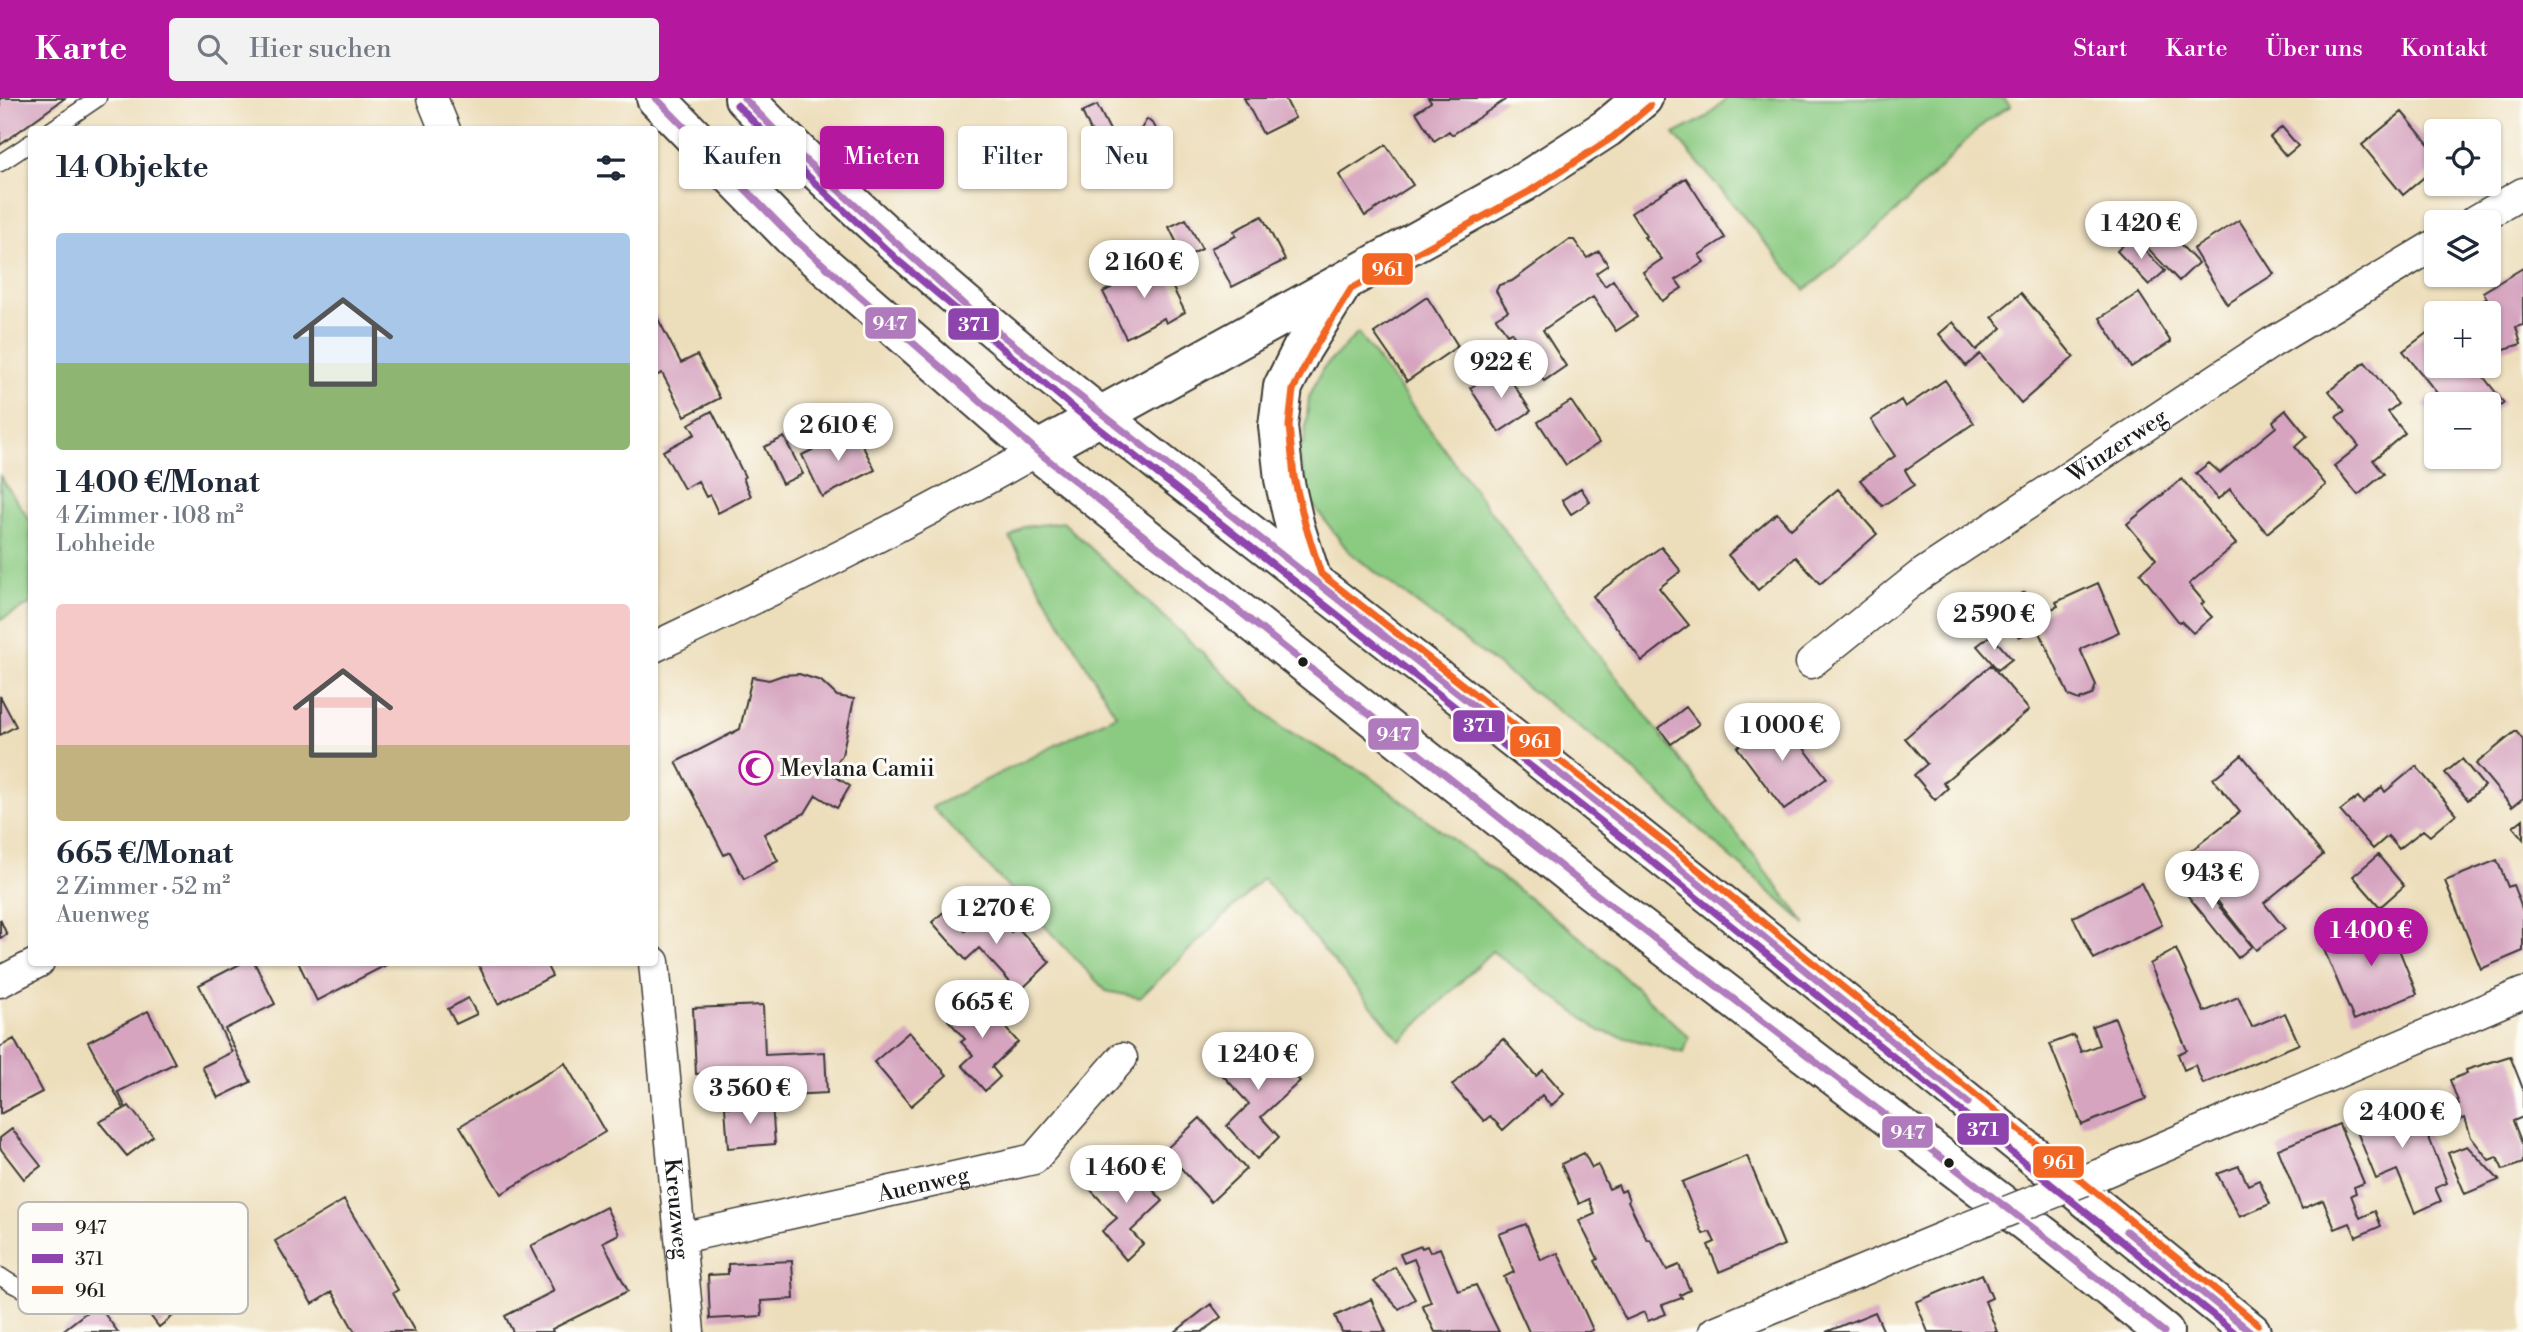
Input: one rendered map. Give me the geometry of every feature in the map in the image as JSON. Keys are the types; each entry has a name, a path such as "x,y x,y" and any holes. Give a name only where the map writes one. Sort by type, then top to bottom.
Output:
{"main road":[{"path":"656,98 794,239 1037,451 1583,884 2042,1234 2164,1332"},
{"path":"744,98 791,146 970,310 1672,863 2251,1332"},
{"path":"1037,451 1524,182 1607,128 1643,98"},
{"path":"1312,580 1295,527 1284,479 1279,426 1283,387 1302,349 1344,281"}],"street":[{"path":"432,98 443,126"},
{"path":"2493,210 2523,192"},
{"name":"Winzerweg","path":"1811,663 1919,576 2254,354 2424,251"},
{"path":"658,645 814,570 1037,451"},
{"path":"0,982 31,966"},
{"name":"Kreuzweg","path":"654,966 690,1332"},
{"path":"1714,1332 2098,1175 2523,993"},
{"name":"Auenweg","path":"681,1238 1034,1159 1122,1058"}],"lane":[{"path":"57,126 97,98"},
{"path":"0,163 28,145"},
{"path":"0,1276 18,1287"}],"green space":[{"path":"1727,98 2003,98 2011,106 1979,128 1887,219 1805,290 1674,134 1707,117"},
{"path":"1358,333 1534,570 1807,925 1617,756 1349,552 1311,502 1296,446 1304,444 1309,397 1323,368"},
{"path":"0,476 28,518 28,606 0,620"},
{"path":"1063,522 1283,729 1367,774 1585,941 1689,1037 1684,1053 1600,1031 1492,951 1401,1041 1263,878 1140,998 1106,991 932,807 1116,715 1010,538 1023,527"}],"building":[{"path":"0,98 65,98 0,145"},
{"path":"1244,98 1285,98 1295,118 1263,134"},
{"path":"1428,98 1505,100 1452,135 1449,131 1434,141 1416,112 1431,102"},
{"path":"1097,105 1108,126 1089,126 1082,112"},
{"path":"2402,112 2424,139 2424,177 2403,195 2362,145"},
{"path":"1147,119 1154,126 1143,126"},
{"path":"2282,127 2298,146 2286,156 2270,137"},
{"path":"1386,145 1413,185 1365,216 1339,175"},
{"path":"1686,178 1725,238 1699,255 1704,262 1676,280 1682,288 1662,301 1643,272 1662,259 1644,237 1646,236 1631,213"},
{"path":"1262,216 1285,260 1232,287 1211,248 1236,236 1234,231"},
{"path":"1186,219 1202,249 1184,258 1169,227"},
{"path":"2239,220 2274,274 2227,304 2193,249"},
{"path":"2160,223 2198,263 2179,281 2141,241"},
{"path":"2132,237 2165,271 2149,285 2117,251"},
{"path":"1569,240 1574,240 1587,258 1599,251 1608,265 1596,273 1605,286 1613,280 1637,317 1616,331 1593,297 1543,330 1566,366 1544,381 1511,332 1507,334 1496,318 1508,311 1496,291 1499,285 1512,281"},
{"path":"1160,262 1185,312 1166,323 1164,318 1126,338 1103,292"},
{"path":"2523,268 2523,325 2516,327 2521,344 2504,349 2501,345 2501,301 2482,301 2487,298 2483,292 2491,287 2501,287 2501,281"},
{"path":"2021,293 2074,357 2021,403 1980,354 1966,366 1939,334 1953,322 1976,350 2002,328 1992,317"},
{"path":"2139,293 2171,342 2131,367 2100,318"},
{"path":"1427,297 1458,346 1407,381 1374,333"},
{"path":"658,319 681,363 697,355 720,398 685,416 662,373 658,375"},
{"path":"2424,335 2424,377 2403,351"},
{"path":"2365,362 2398,404 2388,412 2405,433 2373,460 2384,474 2358,495 2334,466 2359,446 2336,417 2345,411 2329,391"},
{"path":"1502,367 1531,411 1499,432 1470,388"},
{"path":"2425,378 2484,378 2495,392 2436,392"},
{"path":"1945,380 1974,423 1905,470 1914,485 1882,506 1860,480 1895,456 1871,420 1901,400 1905,407"},
{"path":"1571,401 1599,443 1566,465 1538,422"},
{"path":"2286,410 2307,436 2295,447 2326,485 2267,533 2230,489 2218,499 2196,473 2209,463 2220,473 2276,427 2273,421"},
{"path":"712,411 745,477 743,478 751,496 718,513 710,495 706,497 698,481 684,489 663,451 695,434 689,424"},
{"path":"854,429 875,470 822,497 802,455"},
{"path":"784,437 803,474 782,484 764,447"},
{"path":"2182,479 2236,544 2189,584 2204,602 2201,605 2212,617 2193,633 2179,622 2140,573 2156,559 2127,524"},
{"path":"1581,488 1590,502 1571,514 1562,500"},
{"path":"1838,489 1877,534 1820,584 1796,557 1758,590 1728,555 1777,513 1791,529"},
{"path":"1661,547 1681,571 1659,588 1689,625 1642,661 1593,596"},
{"path":"2098,583 2119,632 2080,649 2096,685 2092,695 2079,700 2069,696 2038,628 2019,637 2004,602 2025,592 2036,616 2058,606 2056,602"},
{"path":"1991,635 2012,659 1998,670 1977,646"},
{"path":"1991,665 2029,710 1943,783 1948,788 1935,800 1914,775 1927,764 1905,738"},
{"name":"Mevlana Camii","path":"799,674 821,681 837,696 854,699 842,755 830,773 850,786 837,808 816,795 805,813 764,834 778,861 744,879 730,852 724,855 676,762 740,729 752,677 769,680 783,675"},
{"path":"0,696 16,726 0,735"},
{"path":"1686,707 1699,724 1671,744 1659,728"},
{"path":"1779,716 1827,778 1784,810 1737,747"},
{"path":"2516,731 2523,740 2523,798 2512,807 2476,764"},
{"path":"2242,755 2323,855 2264,903 2285,929 2256,950 2183,857 2240,812 2213,779"},
{"path":"2462,759 2484,786 2468,800 2445,773"},
{"path":"2416,766 2456,814 2430,836 2423,830 2399,849 2388,836 2373,849 2340,811 2358,797 2363,803 2382,787 2385,792"},
{"path":"2523,819 2523,839 2513,827"},
{"path":"2378,855 2404,886 2380,907 2353,876"},
{"path":"2497,860 2508,887 2513,885 2523,911 2523,951 2481,969 2445,881"},
{"path":"2184,864 2252,946 2238,958 2171,875"},
{"path":"2141,883 2162,925 2094,959 2073,917"},
{"path":"990,908 1011,932 1017,927 1050,962 1019,992 979,948 966,960 932,922 946,910 965,931"},
{"path":"2393,915 2403,939 2396,942 2417,994 2354,1020 2322,945"},
{"path":"0,919 7,935 0,938"},
{"path":"2176,949 2204,1012 2238,997 2252,1027 2285,1013 2299,1044 2203,1084 2195,1065 2184,1070 2178,1054 2187,1050 2150,964"},
{"path":"236,966 256,966 275,1004 225,1029 251,1082 218,1098 202,1067 232,1052 199,985"},
{"path":"300,966 384,966 317,1001"},
{"path":"479,966 547,966 552,976 498,1004"},
{"path":"976,995 1018,1042 992,1067 1000,1077 985,1091 962,1065 973,1055 961,1042 965,1039 948,1020"},
{"path":"468,998 477,1014 456,1024 448,1009"},
{"path":"763,1005 765,1055 825,1052 827,1093 747,1097 747,1088 718,1089 718,1073 696,1074 693,1008"},
{"path":"148,1011 175,1063 118,1092 126,1108 129,1106 153,1136 127,1156 99,1122 124,1109 88,1042"},
{"path":"2115,1018 2146,1099 2082,1125 2050,1044 2074,1035 2081,1052 2099,1045 2092,1026"},
{"path":"909,1032 947,1075 911,1106 874,1062"},
{"path":"1258,1035 1300,1081 1261,1117 1279,1137 1257,1159 1227,1126 1249,1104 1219,1071"},
{"path":"14,1039 42,1092 0,1114 0,1047"},
{"path":"1503,1039 1536,1076 1543,1070 1564,1094 1551,1106 1542,1095 1503,1130 1490,1116 1484,1121 1452,1085"},
{"path":"2510,1056 2523,1089 2523,1117 2513,1121 2523,1146 2523,1163 2503,1170 2497,1157 2489,1160 2471,1137 2465,1118 2458,1121 2452,1106 2459,1104 2450,1080 2467,1073 2466,1070"},
{"path":"565,1063 605,1132 501,1194 460,1126"},
{"path":"2412,1095 2447,1183 2435,1188 2441,1201 2415,1213 2397,1170 2376,1179 2352,1119"},
{"path":"772,1104 775,1144 728,1148 725,1107"},
{"path":"1200,1118 1246,1169 1211,1202 1165,1150"},
{"path":"2339,1124 2364,1183 2354,1187 2356,1193 2351,1195 2360,1218 2375,1211 2381,1226 2356,1237 2350,1223 2335,1229 2323,1200 2302,1209 2278,1149"},
{"path":"12,1129 41,1166 24,1179 0,1148 0,1138"},
{"path":"2467,1146 2499,1180 2465,1194 2448,1153"},
{"path":"1584,1153 1592,1168 1598,1165 1609,1189 1618,1185 1621,1192 1625,1190 1647,1240 1650,1239 1667,1270 1679,1265 1690,1290 1680,1295 1682,1298 1662,1305 1666,1314 1648,1321 1644,1312 1626,1320 1595,1261 1598,1259 1579,1221 1595,1214 1589,1199 1579,1204 1561,1164"},
{"path":"1747,1156 1784,1245 1719,1272 1708,1245 1715,1242 1710,1232 1703,1234 1682,1182"},
{"path":"1124,1158 1163,1201 1131,1231 1143,1244 1126,1260 1102,1231 1117,1218 1090,1189"},
{"path":"2239,1166 2248,1185 2259,1180 2270,1204 2240,1217 2217,1174"},
{"path":"344,1200 398,1290 393,1293 415,1332 355,1332 332,1292 312,1304 275,1241"},
{"path":"606,1207 619,1234 603,1242 628,1291 552,1329 553,1332 513,1332 505,1316 554,1291 531,1246"},
{"path":"1526,1224 1541,1260 1558,1253 1593,1330 1529,1332 1504,1277 1514,1272 1499,1234"},
{"path":"1427,1246 1430,1252 1440,1248 1458,1291 1476,1285 1499,1332 1435,1332 1422,1305 1431,1302 1414,1259 1404,1263 1400,1254"},
{"path":"792,1261 794,1299 761,1301 762,1316 710,1319 708,1275 728,1274 728,1264"},
{"path":"1395,1267 1415,1299 1399,1309 1374,1282"},
{"path":"1982,1274 1992,1298 1985,1301 1997,1332 1928,1332 1916,1302"},
{"path":"1371,1299 1386,1332 1342,1332 1335,1316"},
{"path":"1211,1304 1221,1317 1202,1332 1175,1332"},
{"path":"1875,1312 1884,1332 1826,1332"},
{"path":"84,1314 104,1314 118,1332 61,1332"},
{"path":"149,1314 175,1314 159,1327"}],"transit line":[{"name":"947","path":"656,98 794,239 1037,451 1583,884 2053,1243 2164,1332"},
{"name":"947","path":"744,98 791,147 970,310 1662,854 1968,1103"},
{"name":"371","path":"737,105 817,185 901,263 1076,410 1639,851 2234,1332"},
{"name":"961","path":"1650,106 1613,137 1530,191 1351,289 1311,354 1293,390 1289,426 1294,477 1321,574 1669,846 2258,1324"},
{"name":"947","path":"2126,1231 2251,1332"}],"place":[{"name":"Mevlana Camii","path":"756,768"}]}
